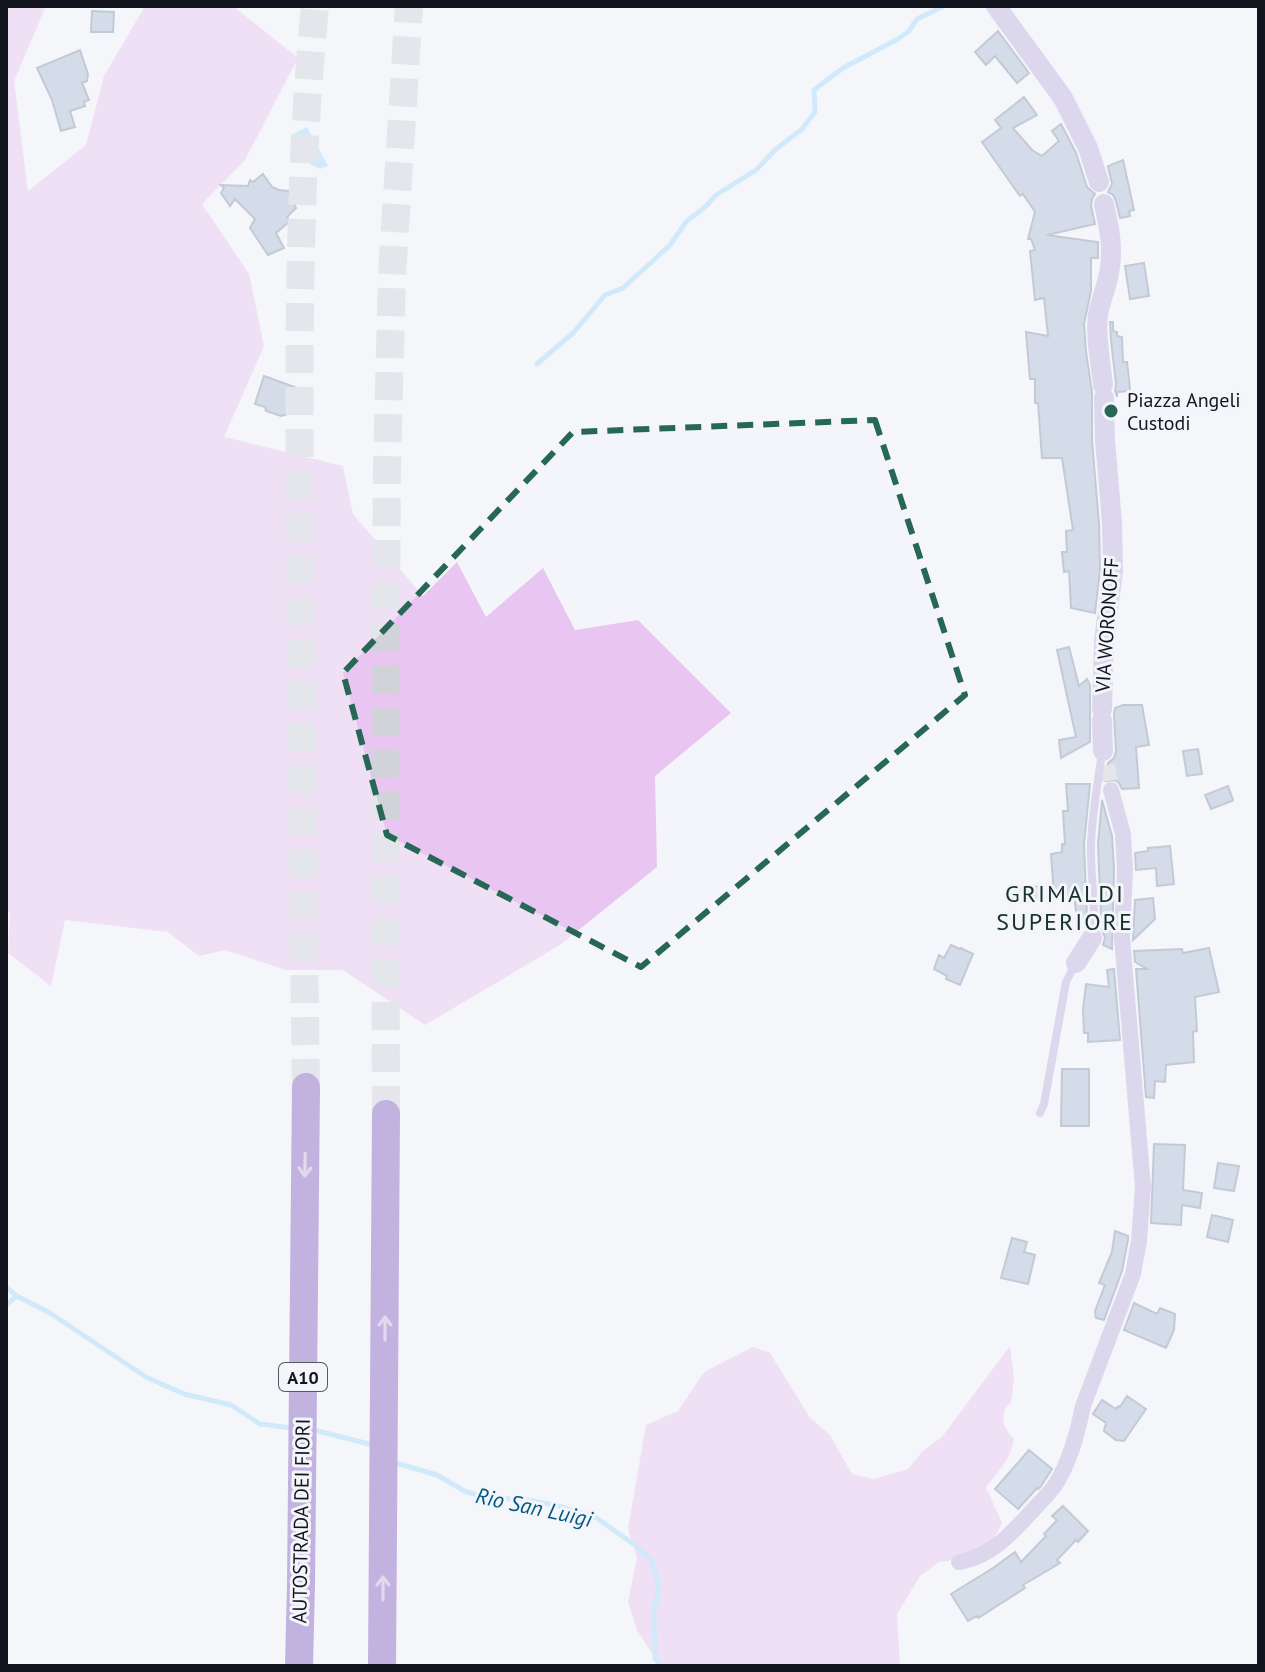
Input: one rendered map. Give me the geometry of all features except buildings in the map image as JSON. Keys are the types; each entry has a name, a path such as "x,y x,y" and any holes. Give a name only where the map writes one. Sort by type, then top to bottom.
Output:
{"highway":[{"name":"AUTOSTRADA DEI FIORI","path":"299,1666 306,1087"},
{"path":"382,1666 386,1114"}],"street":[{"path":"996,6 1063,98 1088,148 1099,182"},
{"name":"VIA WORONOFF","path":"1104,204 1111,258 1097,328 1104,391 1113,571 1104,641 1102,714 1105,758"},
{"path":"959,1562 988,1552 1010,1536 1057,1483 1067,1463 1083,1406 1133,1274 1143,1187 1122,938 1123,834 1111,790"},
{"name":"VIA WORONOFF","path":"1076,963 1092,938"}],"lane":[{"name":"VIA WORONOFF","path":"1092,938 1095,918 1091,847 1093,812 1105,758"},
{"name":"VIA WORONOFF","path":"1040,1113 1066,982 1076,963"}],"highlighted area":[{"path":"875,420 965,695 641,967 387,835 343,673 573,432"}],"shaded area":[{"path":"6,6 46,6 14,81 28,191 86,145 104,76 145,6 233,6 298,58 245,160 202,204 249,274 264,346 224,437 343,466 353,514 423,596 457,562 486,617 543,568 575,630 638,620 731,713 655,776 657,867 560,945 425,1025 343,970 286,970 225,950 199,956 168,932 65,920 51,986 8,953"},
{"path":"1010,1346 1014,1379 1011,1402 1003,1416 1007,1430 1014,1439 1007,1459 986,1487 1002,1523 994,1536 978,1550 956,1554 920,1576 897,1614 900,1666 660,1666 637,1630 628,1602 637,1558 628,1529 646,1425 678,1411 704,1372 753,1347 770,1353 810,1418 830,1435 852,1474 874,1479 908,1469 923,1451 942,1437"}],"water":[{"path":"307,127 328,166 320,169 311,165 291,135"}],"waterway":[{"path":"537,364 574,332 605,295 623,288 670,245 686,222 716,195 756,170 802,129 815,112 814,90 843,68 898,39 909,31 917,19 944,6"},
{"name":"Rio San Luigi","path":"6,1287 146,1377 184,1394 231,1405 260,1424 292,1428"},
{"path":"6,1305 17,1296"},
{"name":"Rio San Luigi","path":"314,1430 373,1447"},
{"name":"Rio San Luigi","path":"396,1463 437,1475 466,1492 492,1498 528,1500 595,1517 635,1545 652,1561 658,1584 654,1606 655,1659 662,1666"}],"tunnel":[{"path":"306,1087 300,323 305,133 315,6"},
{"path":"386,1114 387,464 392,275 409,6"},
{"path":"1107,765 1111,790"}],"place":[{"name":"Piazza Angeli Custodi","path":"1111,411"}],"district":[{"name":"GRIMALDI SUPERIORE","path":"1065,907"}]}
